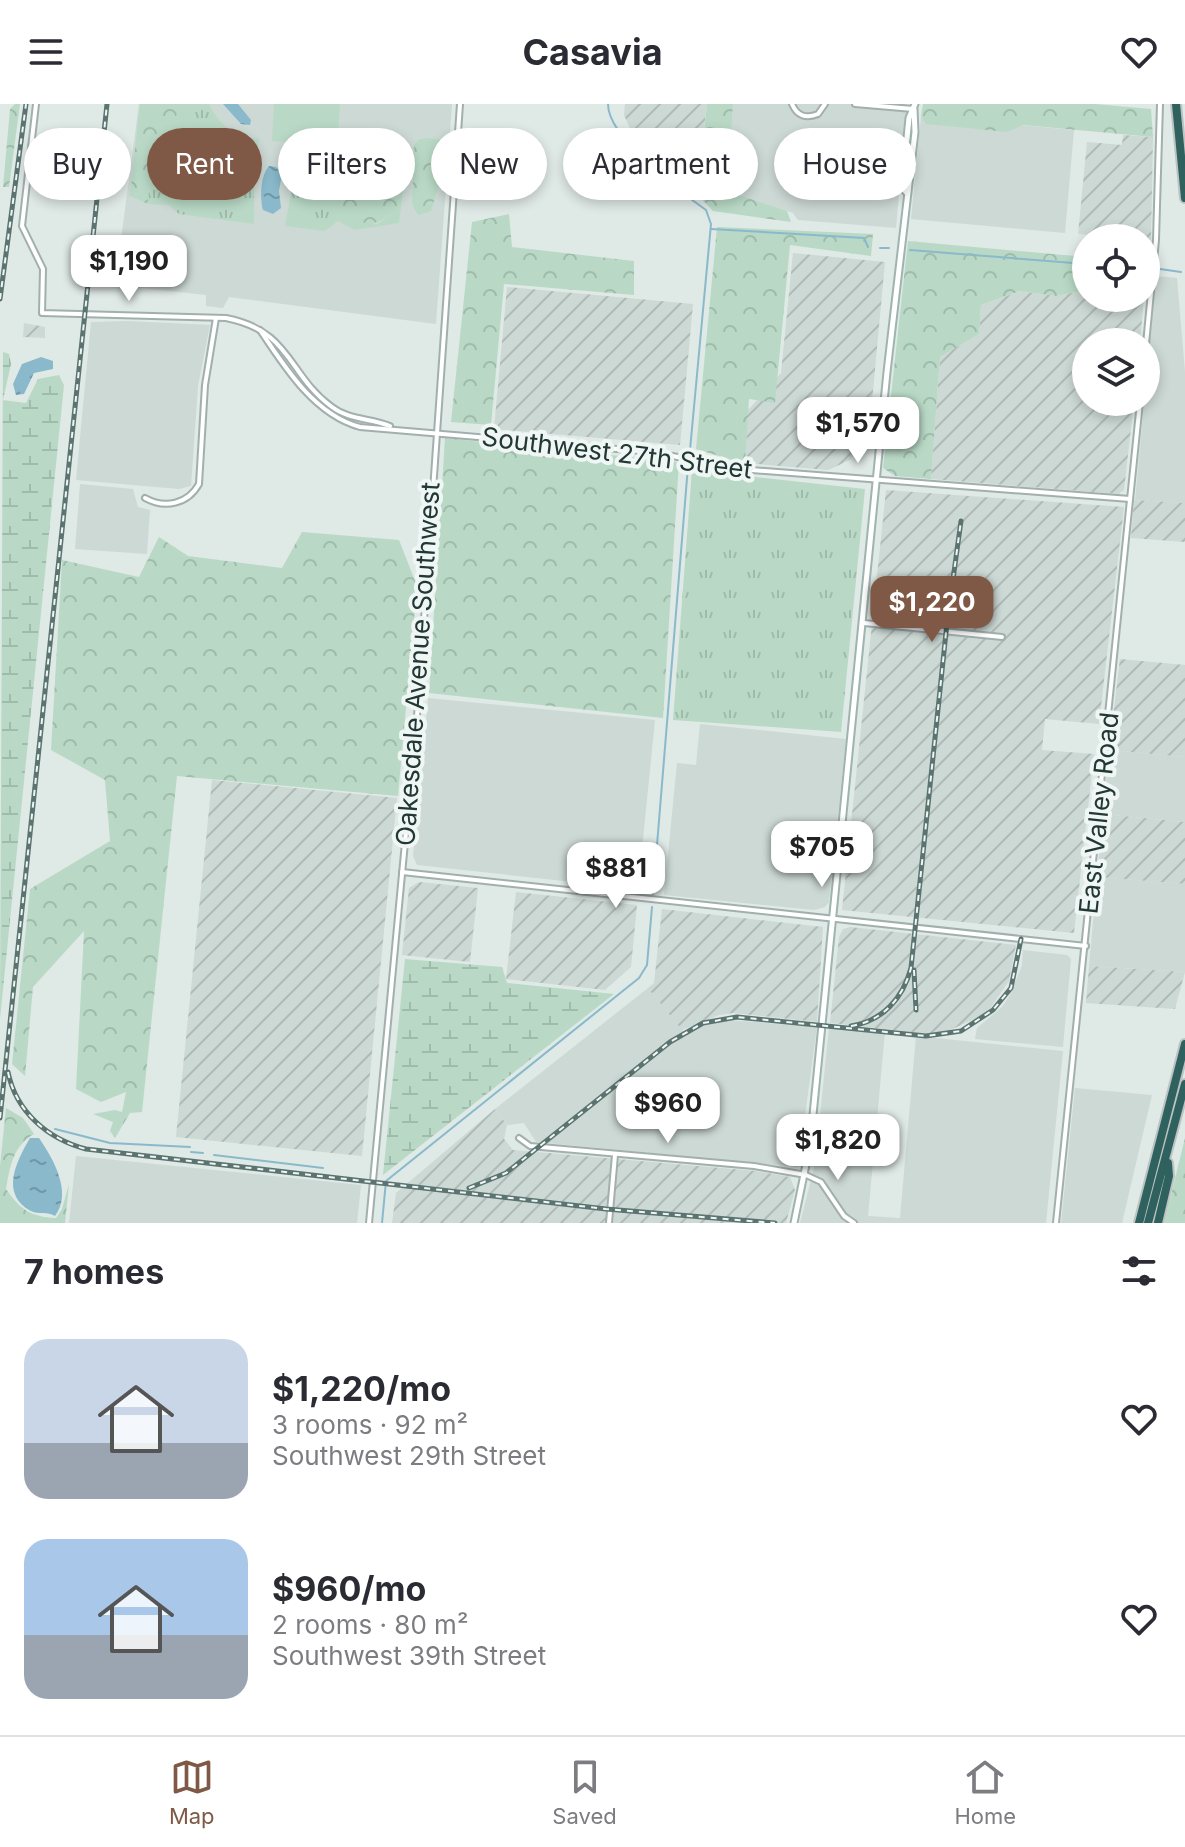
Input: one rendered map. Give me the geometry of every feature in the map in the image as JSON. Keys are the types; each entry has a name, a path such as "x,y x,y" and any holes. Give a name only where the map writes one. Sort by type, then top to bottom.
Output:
{"highway":[{"path":"1176,104 1185,198"},
{"path":"1136,1223 1185,1044"},
{"path":"1152,1223 1185,1084"},
{"path":"1152,1223 1169,1176 1168,1163 1185,1100"}],"main road":[{"path":"794,1223 806,1175 906,192 915,132 914,106"}],"street":[{"name":"Southwest 27th Street","path":"36,104 22,230 43,269 42,313 237,320 260,330 311,398 328,413 360,427 392,427 652,452 739,469 1130,499"},
{"name":"Oakesdale Avenue Southwest","path":"369,1223 418,705 460,104"},
{"path":"792,104 796,112 806,117 818,114 825,104"},
{"path":"855,104 914,106"},
{"path":"1148,328 1156,240 1160,104"},
{"path":"145,498 155,503 178,503 191,496 199,484 205,385 216,318"},
{"name":"East Valley Road","path":"1056,1223 1139,416"},
{"path":"864,623 1002,637"},
{"path":"402,872 1086,946"},
{"path":"519,1138 530,1146 754,1166 806,1175 821,1182 844,1216 854,1223"},
{"path":"609,1223 615,1155"}],"shaded area":[{"path":"139,104 452,104 450,128 431,128 431,200 445,200 436,324 229,297 223,308 206,306 206,295 115,285 126,200 131,200 131,164"},
{"path":"625,104 707,104 704,128 630,128 624,115"},
{"path":"733,104 907,104 905,128 774,128 774,200 898,200 896,228 798,220 793,213 755,200 758,200 758,128 732,128"},
{"path":"921,116 1074,130 1065,233 911,219 913,200 916,200"},
{"path":"1123,135 1153,137 1151,224 1079,224 1087,142 1122,145"},
{"path":"793,253 885,262 869,434 850,460 828,470 745,463 748,410 781,373"},
{"path":"1160,276 1177,278 1185,372 1185,503 1135,500 1143,416 1160,416 1160,328 1151,328 1153,312 1160,312"},
{"path":"507,287 693,304 680,445 494,429"},
{"path":"1021,291 1056,296 1072,293 1072,312 1143,312 1141,328 1072,328 1072,416 1132,416 1124,490 1119,494 931,479 940,357 979,334 981,305"},
{"path":"91,322 210,325 198,386 191,486 179,489 76,480"},
{"path":"24,323 45,327 45,338 23,337"},
{"path":"80,484 133,489 138,507 150,510 147,554 75,549"},
{"path":"886,490 1124,507 1099,724 1045,719 1042,750 1094,754 1074,933 842,910"},
{"path":"1134,500 1185,503 1185,542 1131,538"},
{"path":"1120,659 1185,665 1185,757 1109,750"},
{"path":"428,698 655,720 638,889 417,865 413,856"},
{"path":"700,724 846,739 829,902 825,907 814,910 664,895 677,763 696,765"},
{"path":"1109,750 1185,757 1185,822 1103,814"},
{"path":"212,780 397,798 362,1156 176,1137"},
{"path":"1103,814 1185,822 1185,884 1097,877"},
{"path":"1097,877 1185,884 1185,972 1089,966"},
{"path":"419,882 478,888 470,962 402,955 409,888"},
{"path":"516,892 637,905 631,967 605,990 506,979"},
{"path":"662,909 823,927 817,1022 733,1013 719,1015 682,1030 648,988 654,983"},
{"path":"850,927 1016,945 1009,981 987,1013 946,1032 929,1034 830,1023 839,937 843,929"},
{"path":"1023,950 1067,955 1071,959 1063,1047 975,1039 977,1028 1002,1007 1011,993 1022,965"},
{"path":"1089,966 1185,972 1175,1009 1086,1003"},
{"path":"648,988 686,1034 706,1024 728,1020 817,1027 798,1167 536,1142 524,1123 507,1125 495,1109"},
{"path":"829,1028 885,1032 868,1216 900,1218 916,1036 1063,1051 1046,1223 800,1223 815,1164"},
{"path":"1075,1088 1152,1095 1122,1223 1061,1223"},
{"path":"495,1109 507,1125 504,1139 513,1150 756,1171 790,1177 795,1190 786,1223 392,1223 396,1193"},
{"path":"76,1156 361,1185 357,1223 69,1223"}],"green space":[{"path":"20,104 9,187 3,187 10,109"},
{"path":"140,104 179,104 173,128 147,128 148,204 131,196"},
{"path":"179,104 209,104 228,128 170,128"},
{"path":"274,104 340,104 338,128 278,128 278,141 272,141"},
{"path":"707,104 733,104 732,128 704,128"},
{"path":"923,104 1095,104 1151,109 1153,137 1023,125 1007,132 926,124 921,116"},
{"path":"431,139 431,200 434,200 431,211 418,215 412,205 412,200 415,200 415,144 418,140"},
{"path":"148,200 254,200 254,224 179,214 169,205 148,204"},
{"path":"290,200 338,200 376,225 401,208 399,223 355,230 338,221 325,231 285,226"},
{"path":"334,200 402,200 401,208 377,222 364,223 338,213"},
{"path":"703,200 755,200 787,211 791,222 713,211"},
{"path":"509,214 512,247 634,261 634,295 504,284 491,425 451,422 472,222"},
{"path":"717,227 873,234 871,256 790,245 775,403 749,399 745,464 696,449"},
{"path":"908,241 1072,256 1072,293 1056,296 1020,291 981,305 979,334 940,357 931,479 895,476 883,468"},
{"path":"3,352 9,354 11,364 3,400 26,403 38,379 59,375 64,385 0,1019"},
{"path":"445,438 679,462 663,718 429,693"},
{"path":"692,470 865,489 841,732 673,720"},
{"path":"302,532 399,540 417,586 398,796 177,776 142,1112 130,1113 115,1138 110,1131 113,1122 93,1114 115,1110 122,1112 126,1092 101,1102 76,1089 84,931 33,987 25,1076 12,1064 30,889 110,841 105,780 51,750 62,560 139,577 159,537 188,556 282,568"},
{"path":"405,959 502,967 507,983 614,994 383,1175"},
{"path":"6,1108 23,1118 34,1134 17,1151 6,1189 26,1211 56,1218 69,1184 65,1223 0,1223 0,1166"},
{"path":"1185,1138 1185,1223 1164,1223"}],"water":[{"path":"223,104 238,104 251,120 250,125 241,124"},
{"path":"269,166 278,169 281,208 273,214 263,210 261,200"},
{"path":"41,357 53,361 53,369 34,373 24,394 16,395 13,384 22,364"},
{"path":"30,1138 39,1138 59,1176 62,1197 55,1216 31,1211 21,1204 13,1187 16,1167"}],"waterway":[{"path":"608,104 611,118 632,147 663,177 706,210 711,224 690,450"},
{"path":"711,229 864,238 868,247"},
{"path":"880,248 889,248"},
{"path":"910,250 1072,263"},
{"path":"1160,269 1181,272"},
{"path":"653,894 688,466"},
{"path":"382,1223 386,1181 639,978 647,965 652,907"},
{"path":"55,1129 110,1143 190,1147"},
{"path":"191,1152 203,1153"},
{"path":"214,1155 323,1168"}],"railway":[{"path":"0,299 26,104"},
{"path":"0,1118 107,104"},
{"path":"851,1026 873,1019 890,1006 903,989 911,968 947,623 961,521"},
{"path":"469,1188 506,1173 670,1042 703,1023 737,1017 926,1036 961,1031 993,1010 1011,988 1021,939"},
{"path":"914,970 916,1010"},
{"path":"8,1072 18,1100 36,1122 59,1138 86,1149 606,1209 775,1223"}]}
